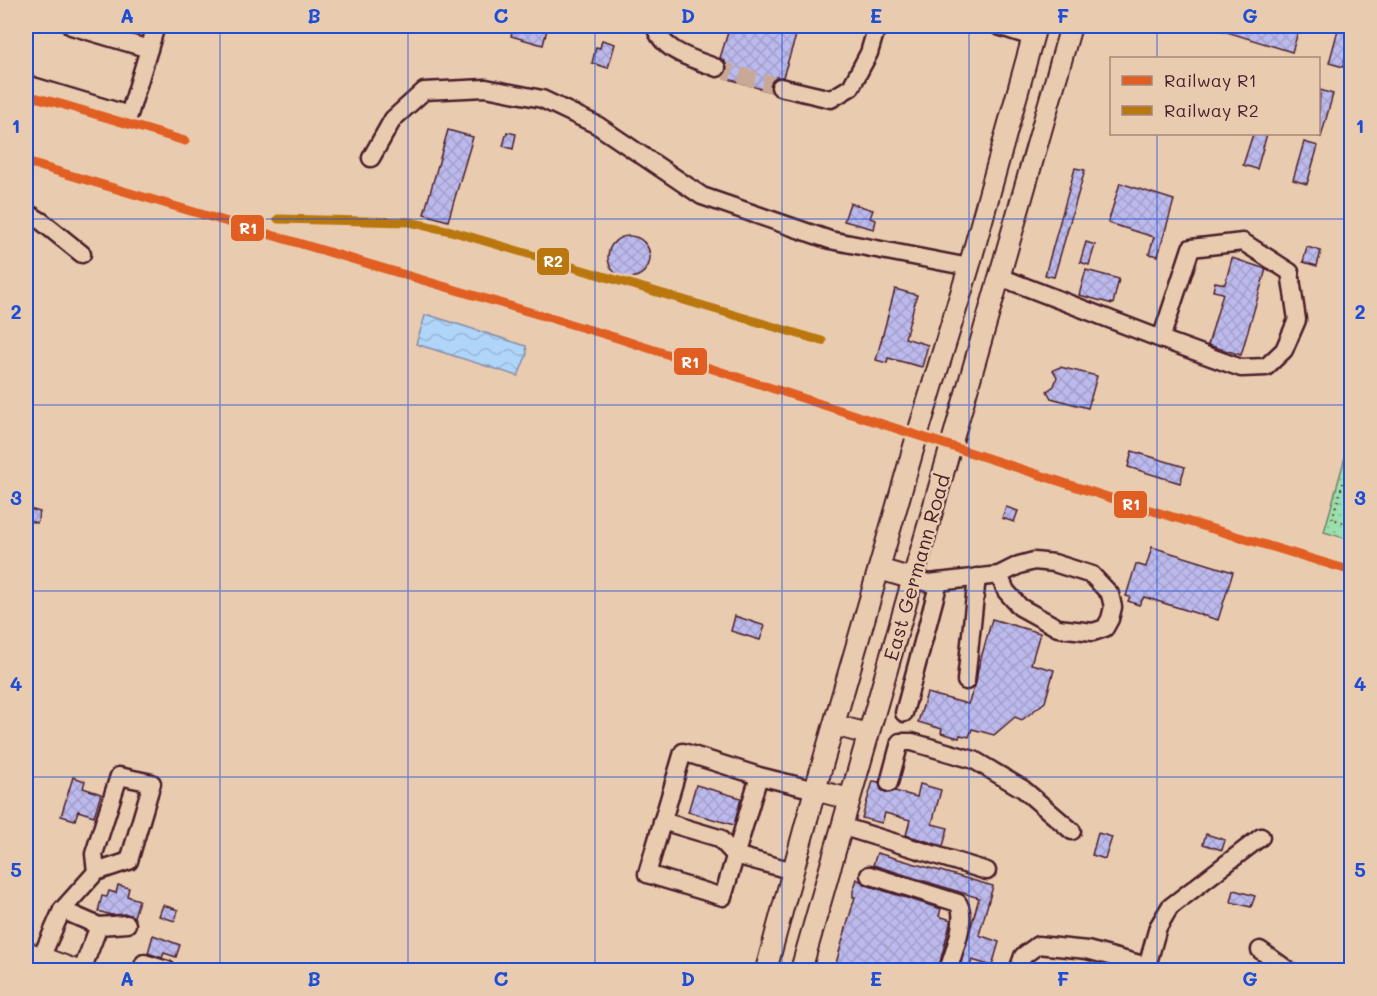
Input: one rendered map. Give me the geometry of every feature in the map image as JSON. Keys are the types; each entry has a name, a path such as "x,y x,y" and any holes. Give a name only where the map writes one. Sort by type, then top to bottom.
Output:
{"main road":[{"name":"East Germann Road","path":"801,970 1071,26"},
{"name":"East Germann Road","path":"766,970 815,790 969,267 1034,31"},
{"path":"969,267 1000,277"},
{"path":"879,569 913,579"},
{"path":"834,725 868,734"},
{"path":"815,790 849,799"},
{"path":"33,955 75,970"}],"lane":[{"path":"71,26 149,49"},
{"path":"26,84 129,115 156,26"},
{"path":"655,26 657,34 675,52 717,68"},
{"path":"780,87 831,99 852,87 869,53 877,26"},
{"path":"998,26 1034,31"},
{"path":"371,158 393,119 424,92 486,88 542,99 597,125 702,196 830,240 969,267"},
{"path":"26,212 41,221 82,254"},
{"path":"1000,277 1161,339 1240,368 1266,368 1284,350 1297,320 1290,272 1243,242 1191,248 1161,339"},
{"path":"913,579 929,583 939,582 999,575 1034,561 1054,563 1092,575 1110,594 1113,607 1110,619 1105,628 1093,632 1058,628 1020,607 1006,591 999,575"},
{"path":"966,681 977,577"},
{"path":"904,712 939,582"},
{"path":"889,783 900,742 912,742 974,760 992,769 1023,789 1072,831"},
{"path":"759,776 723,897 646,874 683,752 759,776 815,790"},
{"path":"33,955 62,910 96,872 129,861 152,783 119,776 94,854 96,872"},
{"path":"662,821 719,838 735,855 793,871"},
{"path":"841,826 987,871"},
{"path":"1018,970 1023,956 1038,945 1087,950 1146,968 1158,927 1170,907 1261,837"},
{"path":"870,875 958,903 962,909 960,929 948,970"},
{"path":"62,910 99,926 126,924"},
{"path":"82,970 99,926"},
{"path":"1260,950 1288,970"},
{"path":"142,970 144,963 167,970"}],"path":[{"path":"1352,454 1332,519 1352,525"}],"green space":[{"path":"1351,436 1352,540 1324,532"}],"water":[{"path":"429,315 526,346 527,354 518,376 416,344 425,316"}],"building":[{"path":"514,26 548,26 543,45 511,36"},
{"path":"730,26 799,26 783,77 776,77 772,80 771,92 722,77 727,72 727,67 725,61 720,58"},
{"path":"1214,26 1300,26 1292,52 1214,28"},
{"path":"1339,26 1352,28 1343,67 1329,63"},
{"path":"602,40 615,44 608,68 592,63 596,47 600,48"},
{"path":"1320,90 1333,94 1321,137 1318,136 1320,135"},
{"path":"448,130 473,137 448,221 424,214"},
{"path":"507,132 516,134 513,149 503,146"},
{"path":"1253,135 1267,135 1257,169 1243,165"},
{"path":"1304,142 1318,146 1307,184 1293,180"},
{"path":"1075,168 1085,170 1054,277 1045,275"},
{"path":"1120,183 1174,200 1158,256 1149,254 1154,237 1108,223"},
{"path":"850,203 873,210 870,218 876,220 874,229 844,221"},
{"path":"629,236 644,242 650,257 644,272 629,278 614,272 608,257 614,242"},
{"path":"1086,242 1095,245 1089,265 1080,262"},
{"path":"1307,247 1321,251 1317,266 1303,262"},
{"path":"1232,258 1266,269 1241,355 1208,345 1223,293 1213,291 1215,282 1225,284"},
{"path":"1086,270 1119,279 1113,304 1079,295"},
{"path":"895,289 917,295 905,338 928,345 922,367 888,358 887,363 876,360"},
{"path":"1060,367 1097,376 1088,408 1051,398 1047,391 1054,386 1057,377 1053,370"},
{"path":"1132,451 1185,467 1180,483 1128,467"},
{"path":"1006,507 1018,511 1014,522 1002,518"},
{"path":"26,508 40,512 37,523 26,520"},
{"path":"1152,547 1233,572 1218,620 1144,597 1139,605 1128,601 1130,597 1126,596 1136,564 1146,567"},
{"path":"735,616 765,626 760,640 731,631"},
{"path":"992,619 1040,633 1031,664 1054,670 1045,702 1022,720 1015,717 994,735 972,729 969,737 960,735 959,738 941,733 942,729 918,722 927,693 968,704 976,683"},
{"path":"73,777 85,781 83,788 101,794 94,816 78,811 75,820 61,816"},
{"path":"873,781 879,782 881,790 887,793 895,791 917,797 920,784 941,790 932,824 948,828 943,846 906,835 910,820 885,813 882,823 862,818"},
{"path":"696,785 741,798 734,825 688,812"},
{"path":"1098,833 1112,837 1105,859 1092,855"},
{"path":"1206,834 1225,840 1222,850 1203,844"},
{"path":"877,853 993,886 979,935 999,942 992,966 972,960 969,970 959,970 979,898 873,865"},
{"path":"857,879 866,885 941,909 939,916 951,920 938,970 834,970 855,897 853,897 853,891"},
{"path":"118,885 129,888 127,896 139,900 134,917 127,914 111,915 98,911 102,896 107,897 109,891 116,893"},
{"path":"1234,890 1255,896 1251,907 1231,902"},
{"path":"163,905 178,910 175,921 159,916"},
{"path":"153,935 180,945 176,957 164,953 162,958 148,953"}],"tunnel":[{"path":"717,68 780,87"}],"rail line":[{"name":"R1","path":"26,95 185,141"},
{"name":"R1","path":"26,162 614,337 1120,501 1352,571"},
{"name":"R2","path":"278,219 409,222 451,231 822,341"}]}
